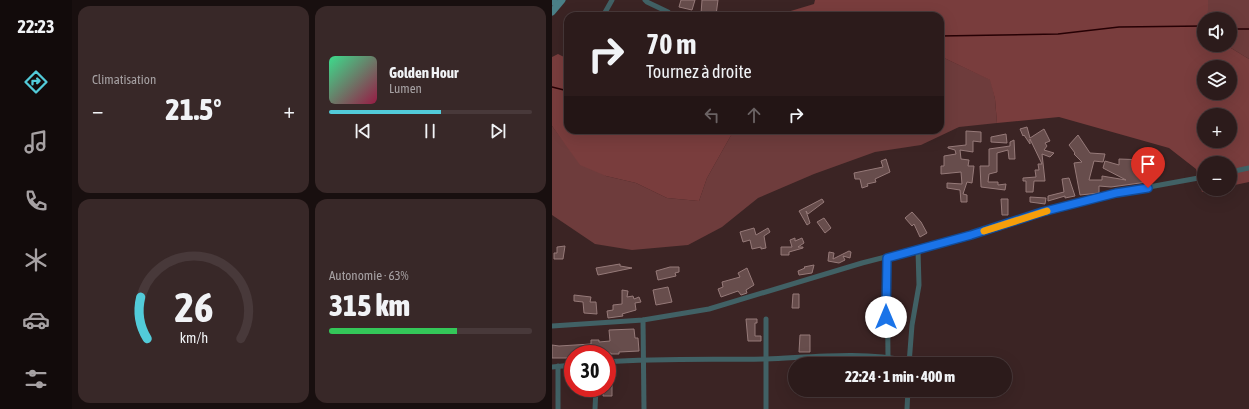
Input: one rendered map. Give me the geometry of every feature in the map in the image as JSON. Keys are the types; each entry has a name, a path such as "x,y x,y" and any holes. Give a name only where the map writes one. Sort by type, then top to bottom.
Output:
{"street":[{"path":"552,12 562,0"},
{"path":"605,12 612,0"},
{"path":"645,0 646,2 668,12"},
{"path":"1237,171 1249,168"},
{"path":"552,326 643,320 708,309 862,263 887,258 971,235 1042,212 1116,193 1197,178"},
{"path":"909,357 912,325 919,285 918,250"},
{"path":"616,362 767,358 819,355 888,357 887,258"},
{"path":"766,319 766,409"},
{"path":"643,320 644,409"},
{"path":"555,367 558,409"},
{"path":"595,409 596,397"},
{"path":"907,409 908,397"}],"shaded area":[{"path":"815,0 1208,0 1207,12 1197,12 1197,52 1237,52 1249,59 1249,182 1237,185 1237,156 1197,156 1197,173 1196,169 1169,148 1059,117 997,123 995,99 990,80 944,58 944,12 787,12 814,4"},
{"path":"1208,0 1249,0 1249,59 1237,52 1237,12 1206,12"},
{"path":"558,54 564,57 564,134 732,134 707,178 699,201 667,198 636,183 606,176 580,165 552,126 552,57"},
{"path":"944,58 991,80 995,99 997,123 959,127 921,145 875,152 814,174 758,198 722,227 688,245 632,250 595,244 552,215 552,126 565,143 606,176 636,183 667,198 699,201 707,178 732,134 944,134"}],"building":[{"path":"681,0 695,0 692,10 679,7"},
{"path":"702,0 718,0 716,12 701,12"},
{"path":"1027,127 1030,138 1044,129 1050,141 1045,143 1047,146 1044,150 1054,153 1050,157 1042,154 1045,181 1034,181 1033,192 1026,192 1026,181 1023,181 1023,178 1036,177 1035,170 1039,170 1038,164 1042,164 1030,139 1030,144 1024,135 1023,136 1020,129"},
{"path":"966,131 981,132 981,142 973,141 973,152 960,150 961,159 969,160 968,166 974,166 972,183 967,182 963,194 967,195 967,202 961,202 960,190 947,188 947,183 962,184 961,172 941,174 941,166 944,166 944,156 956,154 955,150 948,147 966,145"},
{"path":"1006,134 1007,143 991,142 991,137"},
{"path":"1078,135 1090,153 1105,154 1103,162 1094,161 1089,180 1102,180 1102,176 1126,180 1103,168 1105,161 1119,165 1119,159 1147,160 1147,182 1111,187 1099,186 1099,193 1080,195 1074,163 1082,162 1074,154 1075,153 1069,145"},
{"path":"1014,140 1015,159 1009,159 1008,150 997,153 997,172 989,174 988,182 998,182 998,185 1006,184 1005,190 981,187 980,166 989,166 989,149 1010,146 1010,142"},
{"path":"886,159 890,172 875,179 876,182 867,184 868,186 862,188 860,179 855,179 854,173 883,167 881,161"},
{"path":"1069,178 1075,196 1065,198 1065,196 1048,201 1048,196 1064,192 1062,179"},
{"path":"1030,197 1046,198 1045,204 1030,202"},
{"path":"822,199 824,202 808,214 806,211 810,223 807,225 799,211"},
{"path":"1001,199 1008,199 1008,215 1002,215"},
{"path":"912,212 921,222 927,233 920,237 914,224 912,226 905,218"},
{"path":"824,218 831,228 825,233 817,222"},
{"path":"754,228 756,235 768,228 770,232 764,236 766,248 761,249 761,247 752,249 750,240 743,242 740,232"},
{"path":"795,238 795,241 802,238 804,243 798,247 803,248 789,252 789,255 781,255 781,247 792,247 790,240"},
{"path":"565,246 563,259 554,259 554,253 557,253 557,247"},
{"path":"849,251 851,252 850,258 843,256 845,260 839,263 828,261 829,252 834,253 833,259"},
{"path":"620,264 620,266 632,268 598,275 596,268"},
{"path":"814,265 812,273 799,275 798,271 805,268 804,267"},
{"path":"670,267 679,267 679,272 675,273 676,276 658,280 656,271"},
{"path":"747,268 754,285 746,290 747,293 741,295 738,291 721,297 718,289 723,287 722,282 740,277 738,273"},
{"path":"668,287 672,302 656,305 653,290"},
{"path":"622,290 628,291 627,297 633,296 634,299 639,297 641,302 635,303 636,310 622,314 623,316 608,318 607,311 613,310 613,305 622,304"},
{"path":"793,294 799,294 799,308 792,308"},
{"path":"574,295 591,297 590,302 596,302 597,314 584,313 583,302 574,301"},
{"path":"746,319 757,319 757,323 755,323 755,336 761,336 761,341 748,341"},
{"path":"634,329 635,338 638,338 639,351 619,352 619,354 616,354 616,345 575,345 591,344 591,340 599,340 599,342 610,341 609,330"},
{"path":"800,335 810,335 810,352 799,352"},
{"path":"552,345 564,346 564,358 552,358"}],"waterway":[{"path":"944,36 1058,34 1119,27 1197,26"},
{"path":"1237,29 1249,29"},
{"path":"552,87 564,90"}],"slow traffic":[{"path":"984,231 1047,211"}],"route":[{"path":"886,317 887,258 971,235 1042,212 1116,193 1148,188"}]}
